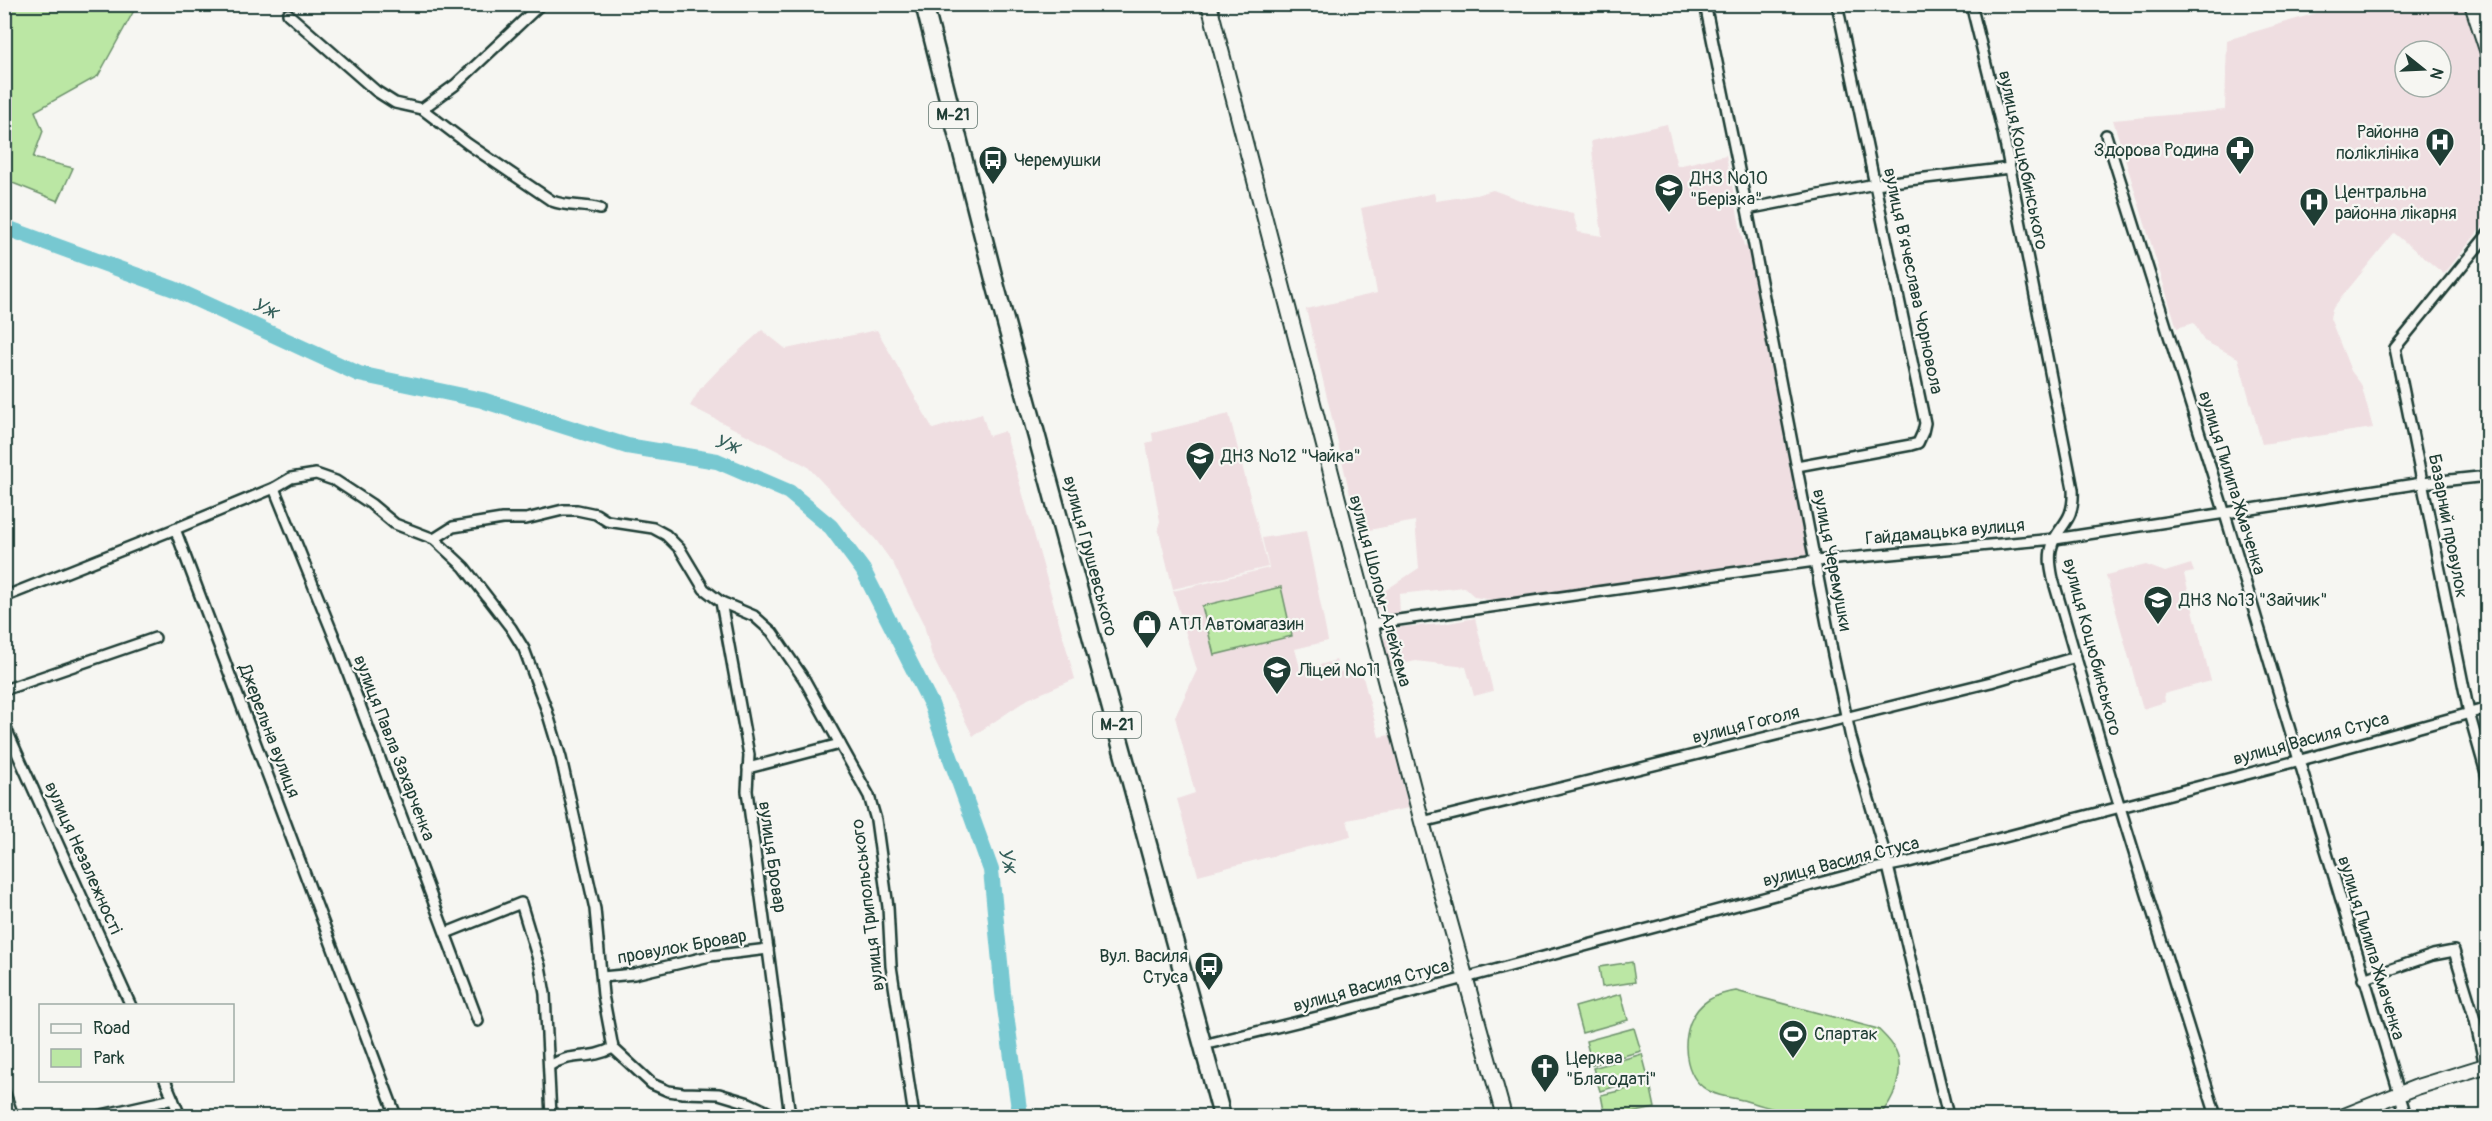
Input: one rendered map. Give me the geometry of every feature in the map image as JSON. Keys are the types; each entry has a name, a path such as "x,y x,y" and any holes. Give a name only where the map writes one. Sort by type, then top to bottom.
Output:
{"highway":[{"name":"вулиця Грушевського","path":"924,4 996,287 1222,1116"}],"street":[{"path":"422,109 455,85 542,4"},
{"name":"вулиця Шолом-Алейхема","path":"1209,4 1422,822 1504,1116"},
{"name":"вулиця Черемушки","path":"1705,4 1847,717 1888,867 1948,1116"},
{"name":"вулиця Вʼячеслава Чорновола","path":"1797,466 1911,445 1918,443 1923,432 1924,412 1838,4"},
{"name":"вулиця Коцюбинського","path":"1971,4 2010,168 2073,489 2071,514 2055,539 2050,559 2051,569 2120,806 2216,1116"},
{"path":"2472,4 2487,53"},
{"path":"288,14 376,91 395,103 422,109 468,144 552,201 600,209"},
{"name":"вулиця Пилипа Жмаченка","path":"2106,135 2225,514 2406,1116"},
{"path":"1747,209 1875,184 2010,168"},
{"name":"Базарний провулок","path":"2487,234 2395,348 2469,713 2487,780"},
{"path":"4,597 175,529 303,474 327,477 371,504 394,524 434,539 464,567 512,628 535,675 561,759 595,909 603,995 613,1048 652,1084 668,1091 719,1094 749,1103 776,1116"},
{"name":"Гайдамацька вулиця","path":"1370,624 1815,561 2055,539 2422,483 2487,476"},
{"name":"вулиця Павла Захарченка","path":"274,488 339,649 478,1021"},
{"path":"434,539 453,527 502,519 526,519 563,510 578,510 596,514 607,521 653,528 666,535 680,549 704,589 721,602"},
{"name":"Джерельна вулиця","path":"175,529 396,1116"},
{"name":"вулиця Трипольського","path":"721,602 754,616 772,632 804,679 869,796 876,820 888,907 891,966 915,1116"},
{"name":"вулиця Бровар","path":"721,602 749,755 747,791 790,1116"},
{"path":"4,690 155,638"},
{"name":"вулиця Гоголя","path":"1422,822 1991,682 2076,657"},
{"name":"вулиця Василя Стуса","path":"1203,1045 1465,979 2298,761 2487,708"},
{"name":"вулиця Незалежності","path":"4,724 131,1004"},
{"path":"748,768 840,744"},
{"path":"446,933 521,903 543,985 551,1116"},
{"name":"провулок Бровар","path":"602,977 634,974 710,956 768,949"},
{"path":"2344,1116 2398,1094 2486,1065 2454,951 2433,955 2363,979"},
{"path":"549,1066 560,1059 574,1056 598,1056 613,1048"},
{"path":"166,1082 180,1116"},
{"path":"4,1091 13,1116"},
{"path":"97,1116 173,1099"}],"shaded area":[{"name":"Центральна районна лікарня","path":"2346,4 2464,5 2487,80 2485,101 2488,109 2487,221 2444,274 2394,233 2332,309 2330,318 2351,371 2361,384 2373,428 2262,444 2238,358 2204,341 2194,323 2177,328 2113,120 2225,110 2227,40"},
{"path":"1667,124 1677,166 1726,155 1744,246 1750,244 1807,541 1806,555 1801,559 1492,600 1475,597 1464,587 1399,594 1400,614 1381,611 1371,600 1419,568 1415,521 1359,532 1306,309 1377,293 1361,208 1434,193 1436,201 1493,190 1528,203 1573,213 1578,232 1602,236 1591,141"},
{"path":"762,330 786,349 877,330 933,429 982,414 989,436 1005,431 1075,679 1028,699 973,736 932,656 924,625 894,565 876,540 807,466 690,406 700,389"},
{"name":"ДНЗ №12 \"Чайка\"","path":"1229,414 1268,567 1173,589 1158,528 1160,521 1146,443 1153,441 1152,433"},
{"name":"Ліцей №11","path":"1306,531 1328,641 1295,649 1301,671 1336,660 1340,672 1360,666 1379,737 1390,735 1409,808 1347,820 1351,836 1198,875 1177,799 1195,793 1175,717 1197,670 1173,591 1269,568 1262,538"},
{"name":"ДНЗ №13 \"Зайчик\"","path":"2191,564 2194,572 2184,574 2211,681 2164,694 2165,702 2143,709 2106,575 2146,565 2165,572"},
{"path":"1475,618 1493,691 1474,696 1466,667 1416,661 1387,667 1383,642 1386,635 1393,629"}],"green space":[{"path":"4,5 137,5 98,76 35,111 43,131 33,158 73,168 58,201 5,180"},
{"path":"1281,587 1292,636 1214,655 1202,606"},
{"path":"1632,962 1635,982 1602,987 1599,967"},
{"name":"Спартак","path":"1736,991 1878,1029 1894,1048 1899,1068 1893,1095 1884,1110 1878,1116 1832,1118 1804,1116 1719,1095 1702,1087 1691,1071 1686,1052 1690,1023 1693,1016 1708,1000"},
{"path":"1621,994 1628,1020 1582,1033 1575,1007"},
{"path":"1634,1028 1641,1051 1592,1065 1586,1041"},
{"path":"1642,1054 1648,1077 1600,1091 1593,1068"},
{"path":"1650,1084 1655,1108 1617,1116 1605,1116 1601,1095"}],"waterway":[{"name":"Уж","path":"4,227 174,289 359,374 482,400 627,446 717,461 789,492 831,527 863,570 931,704 991,870 1003,993 1020,1116"}],"place":[{"name":"Районна поліклініка","path":"2440,168"},
{"name":"Здорова Родина","path":"2240,176"},
{"name":"Черемушки","path":"993,186"},
{"name":"ДНЗ №10 \"Берізка\"","path":"1669,214"},
{"name":"Центральна районна лікарня","path":"2314,228"},
{"name":"ДНЗ №12 \"Чайка\"","path":"1200,482"},
{"name":"ДНЗ №13 \"Зайчик\"","path":"2158,626"},
{"name":"АТЛ Автомагазин","path":"1147,650"},
{"name":"Ліцей №11","path":"1277,696"},
{"name":"Вул. Василя Стуса","path":"1209,992"},
{"name":"Спартак","path":"1793,1060"},
{"name":"Церква \"Благодаті\"","path":"1545,1094"}]}
